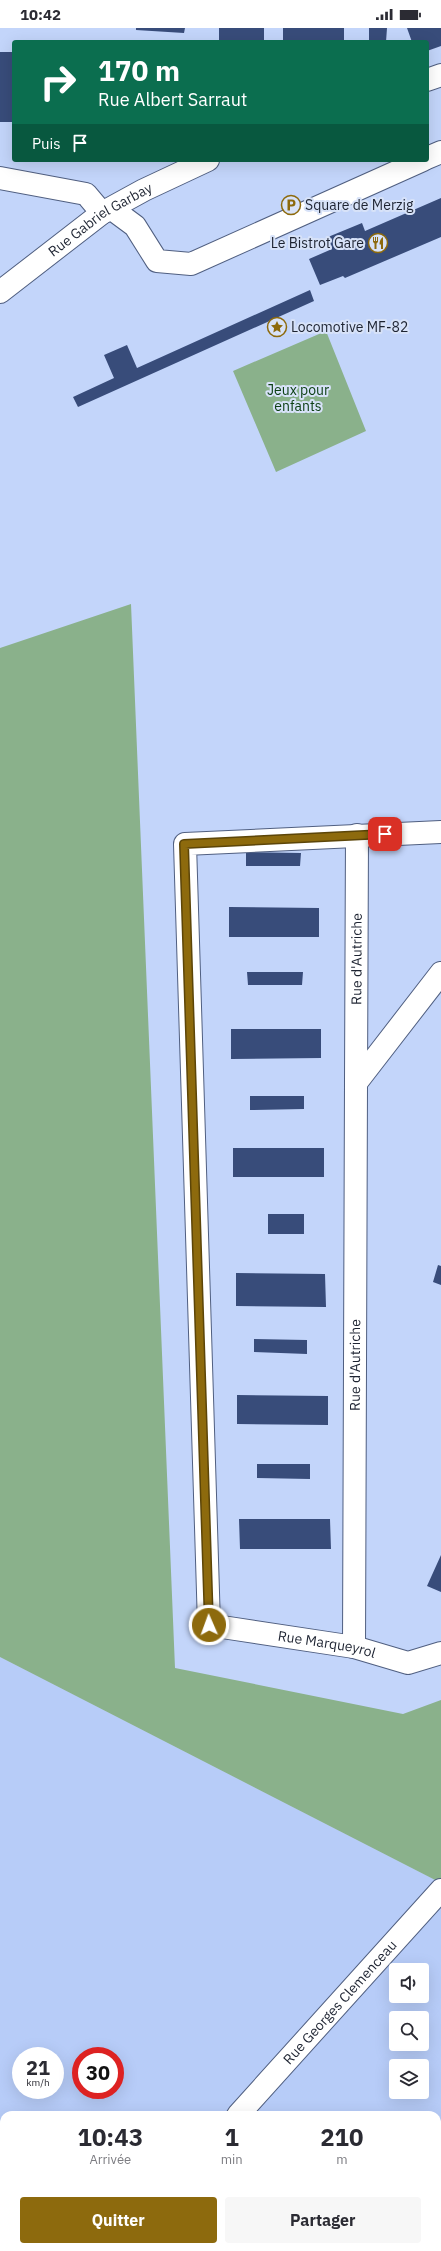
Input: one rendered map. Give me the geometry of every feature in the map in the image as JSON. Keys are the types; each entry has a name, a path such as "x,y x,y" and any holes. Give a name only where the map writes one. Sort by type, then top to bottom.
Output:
{"street":[{"path":"429,79 441,75"},
{"path":"429,157 441,152"},
{"name":"Rue Gabriel Garbay","path":"0,292 107,211 144,190 204,162"},
{"path":"0,178 86,194 107,211 135,226 157,261 191,264 419,162"},
{"path":"357,835 441,832"},
{"name":"Rue d'Autriche","path":"354,1647 357,835"},
{"name":"Rue Marqueyrol","path":"357,835 184,844 209,1625 354,1647 408,1663 441,1652"},
{"path":"356,1083 441,973"},
{"name":"Rue Georges Clemenceau","path":"242,2111 441,1890"}],"shaded area":[{"path":"0,1657 441,1883 441,2111 0,2111"}],"green space":[{"name":"Jeux pour enfants","path":"326,331 366,431 276,472 233,371"},
{"path":"131,604 175,1668 403,1714 441,1700 441,1883 0,1657 0,648"}],"building":[{"path":"136,28 185,28 184,33 136,30"},
{"path":"219,28 264,28 264,40 219,40"},
{"path":"283,28 344,28 344,40 283,40"},
{"path":"369,28 387,28 386,40 369,40"},
{"path":"407,28 441,28 441,46 429,50 429,40 411,40"},
{"path":"0,52 12,52 12,122 0,122"},
{"name":"Le Bistrot Gare","path":"441,198 441,237 345,278 343,276 320,285 309,259 332,249 328,237 362,223 365,231"},
{"path":"310,290 314,301 78,407 73,397 114,378 104,355 127,345 137,368"},
{"path":"246,852 301,853 300,866 246,866"},
{"path":"229,907 319,908 319,937 229,937"},
{"path":"247,972 303,972 302,985 248,985"},
{"path":"231,1029 321,1029 321,1058 231,1059"},
{"path":"250,1096 304,1096 304,1109 250,1110"},
{"path":"233,1148 324,1148 324,1177 233,1177"},
{"path":"268,1214 304,1214 304,1234 268,1234"},
{"path":"438,1265 441,1266 441,1285 433,1282"},
{"path":"236,1273 325,1274 326,1307 236,1306"},
{"path":"254,1339 307,1340 307,1354 254,1352"},
{"path":"237,1395 328,1396 328,1425 237,1424"},
{"path":"257,1464 310,1464 310,1479 257,1478"},
{"path":"239,1519 330,1519 331,1549 240,1549"},
{"path":"441,1555 441,1592 427,1586"}],"place":[{"name":"Square de Merzig","path":"291,205"},
{"name":"Le Bistrot Gare","path":"378,243"},
{"name":"Locomotive MF-82","path":"277,327"}],"route":[{"path":"209,1625 184,844 385,834"}]}
